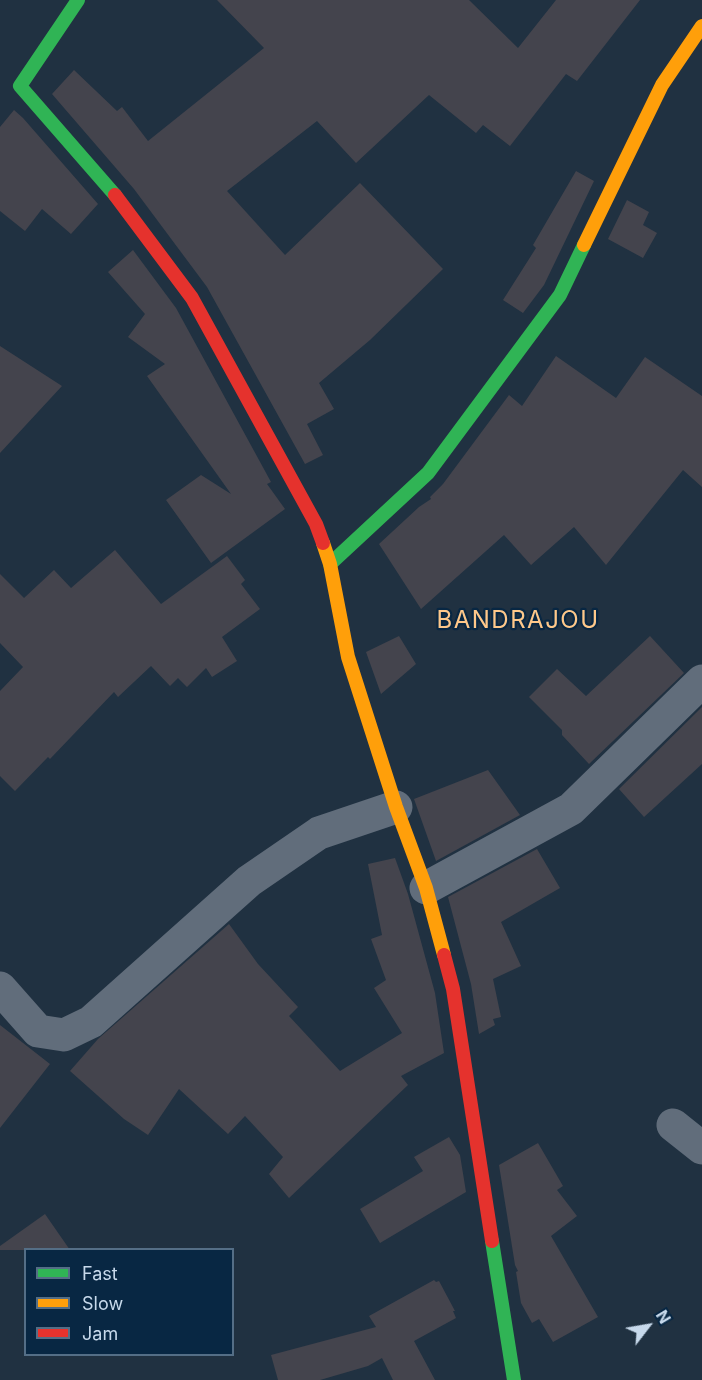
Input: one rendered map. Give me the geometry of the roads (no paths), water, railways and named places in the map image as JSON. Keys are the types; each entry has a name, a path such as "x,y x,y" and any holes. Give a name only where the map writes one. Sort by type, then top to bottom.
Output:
{"street":[{"path":"78,0 20,86 120,201 192,298 316,524 330,564 348,657 396,807 426,888 453,989 514,1380"},
{"path":"330,564 428,473 560,295 662,85 702,26"},
{"path":"426,888 571,808 702,681"},
{"path":"0,988 38,1031 64,1035 91,1023 249,881 319,833 396,807"},
{"path":"673,1125 702,1148"}],"district":[{"name":"BANDRAJOU","path":"518,621"}]}
